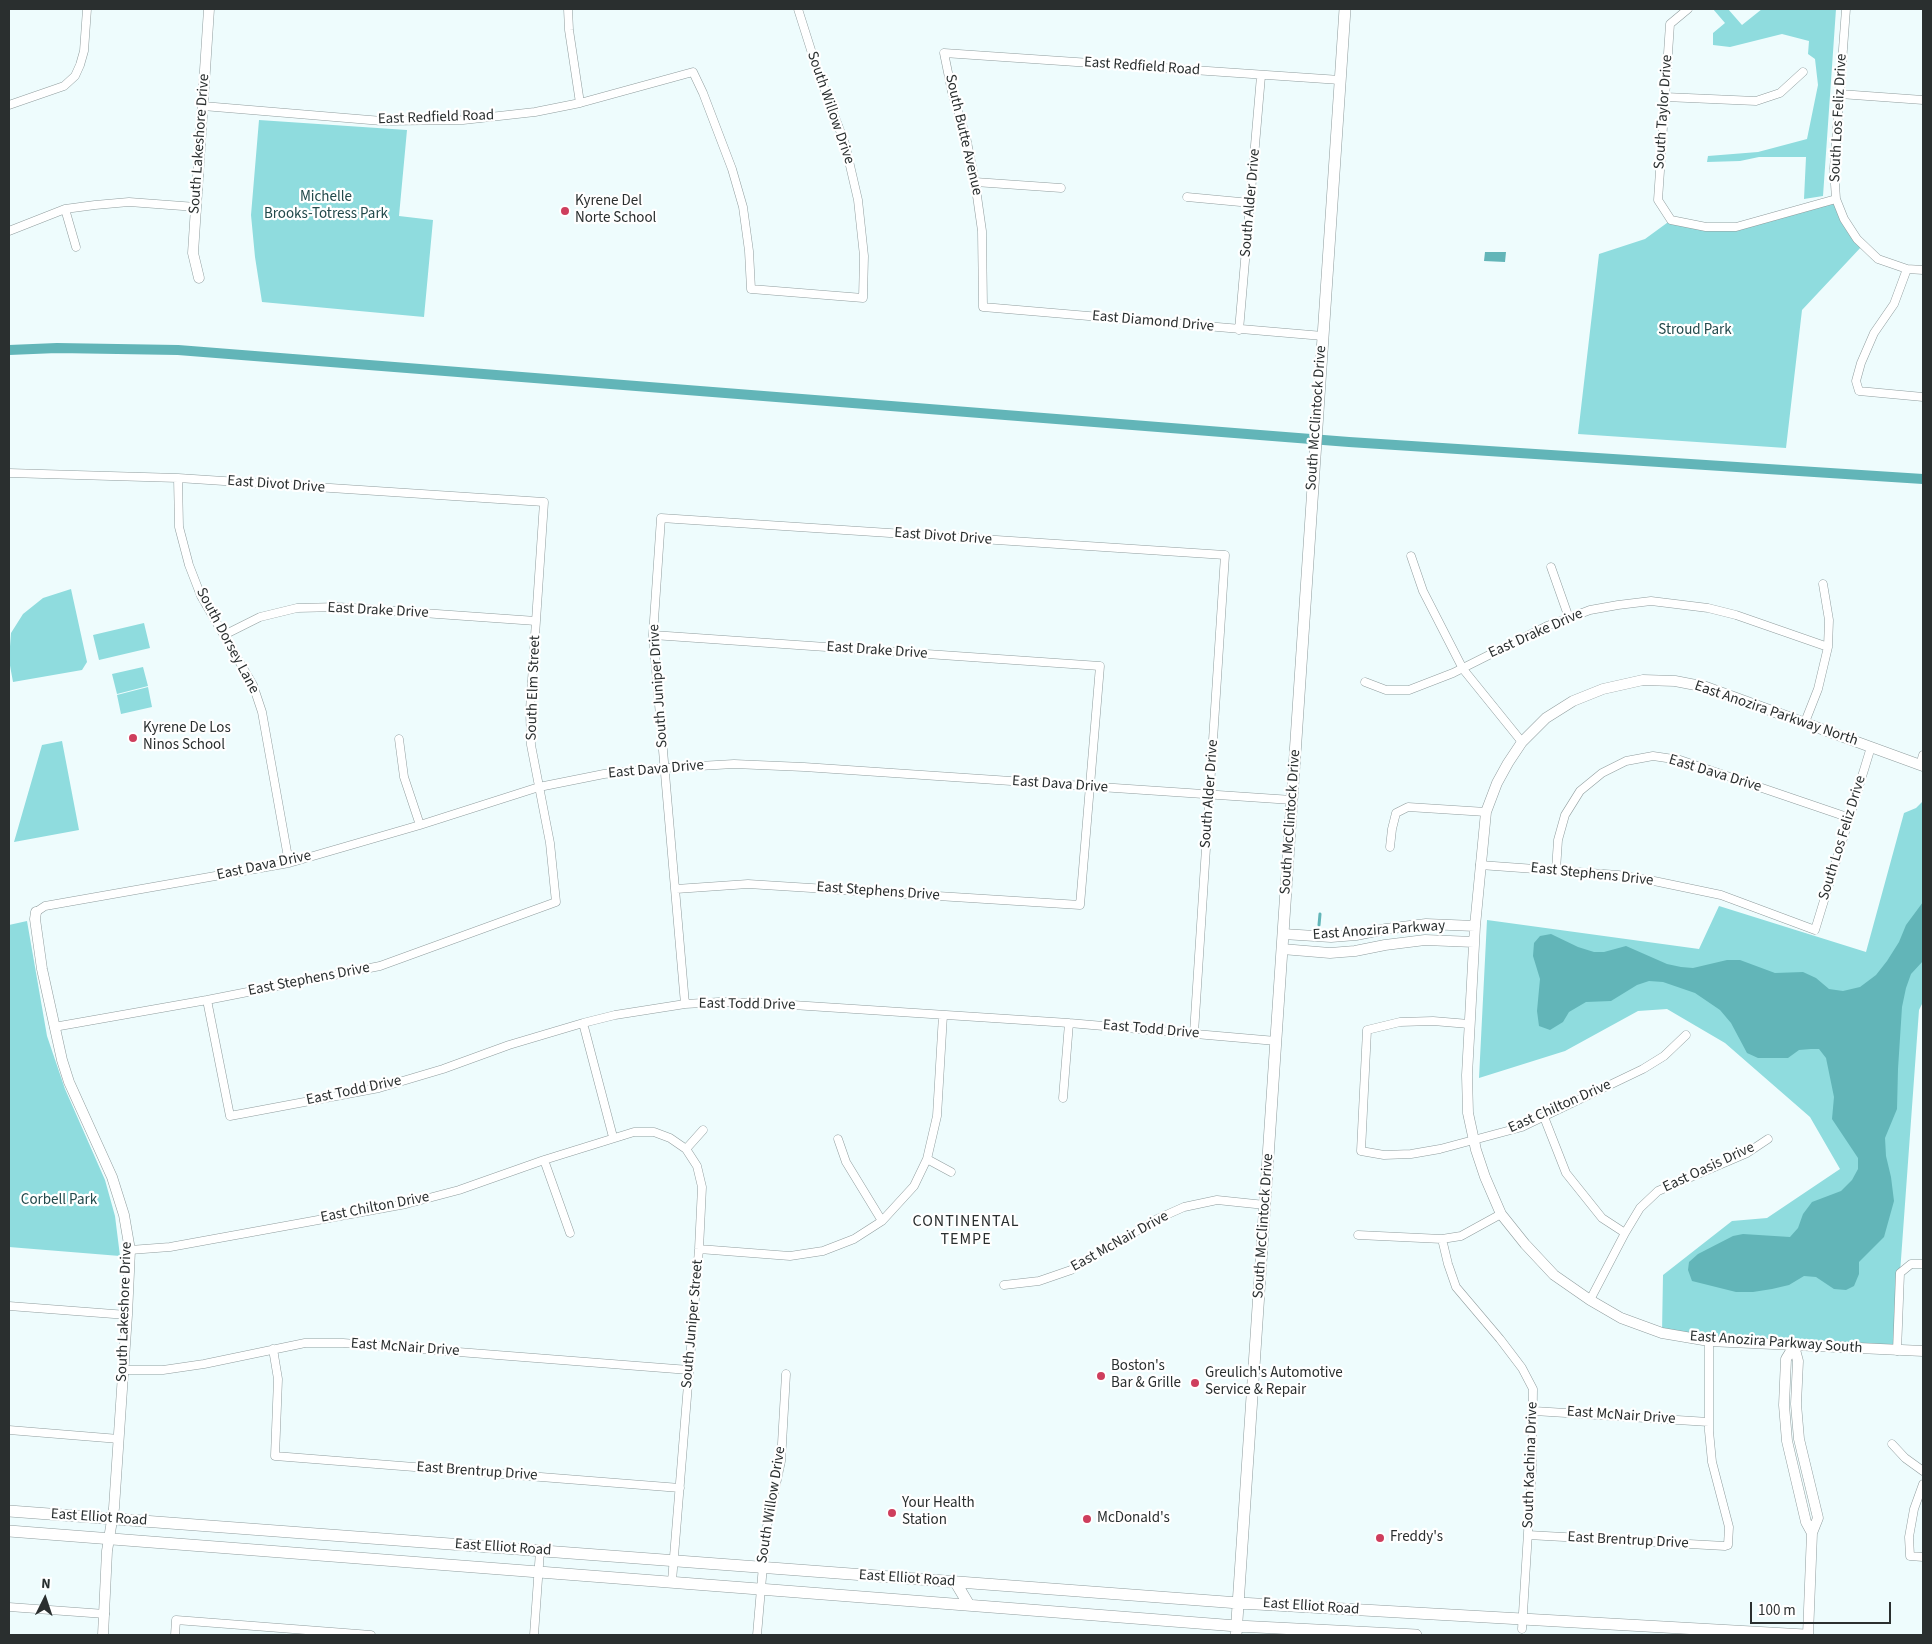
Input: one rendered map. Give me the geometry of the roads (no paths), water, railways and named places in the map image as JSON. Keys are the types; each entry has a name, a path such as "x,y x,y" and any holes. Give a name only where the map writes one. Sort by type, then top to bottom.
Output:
{"main road":[{"name":"South McClintock Drive","path":"1237,1630 1345,9"},
{"name":"East Elliot Road","path":"9,1511 1523,1625 1807,1635"},
{"name":"East Elliot Road","path":"9,1531 761,1588 1237,1630 1416,1635"},
{"path":"956,1583 969,1605"}],"street":[{"path":"9,105 64,86 75,76 84,51 87,9"},
{"name":"South Lakeshore Drive","path":"199,278 193,253 209,9"},
{"path":"568,9 569,30 580,104"},
{"name":"South Willow Drive","path":"751,289 862,298 864,256 858,200 845,144 817,69 798,9"},
{"name":"South Taylor Drive","path":"1688,9 1670,24 1658,200 1671,220 1706,227 1736,226 1836,199"},
{"name":"South Los Feliz Drive","path":"1846,9 1834,169 1836,199 1844,220 1857,240 1878,259 1907,269"},
{"name":"East Redfield Road","path":"944,53 1340,80"},
{"name":"South Butte Avenue","path":"944,53 952,92 966,137 975,182 982,231 982,307"},
{"name":"East Redfield Road","path":"203,106 382,121 454,120 535,112 580,104 693,72 704,93 732,169 743,207 749,250 751,289"},
{"path":"1665,97 1756,101 1780,93 1803,72"},
{"name":"South Alder Drive","path":"1239,330 1261,76"},
{"path":"1840,94 1923,100"},
{"path":"975,182 1061,188"},
{"path":"1187,197 1251,203"},
{"path":"9,231 65,210 129,202 196,207"},
{"path":"65,210 76,247"},
{"path":"1923,270 1907,269 1894,304 1874,333 1861,363 1856,381 1859,391 1923,397"},
{"name":"East Diamond Drive","path":"982,307 1323,336"},
{"name":"East Divot Drive","path":"9,473 178,478 544,502"},
{"name":"South Dorsey Lane","path":"178,478 179,527 189,565 201,596 252,686 262,712 289,863"},
{"name":"South Elm Street","path":"544,502 530,710 531,745 550,843 556,902"},
{"name":"East Divot Drive","path":"661,518 1225,555"},
{"name":"South Juniper Drive","path":"661,518 653,635 685,1004"},
{"name":"South Alder Drive","path":"1194,1033 1225,555"},
{"path":"1411,556 1423,591 1463,669 1522,742"},
{"path":"1551,567 1569,618"},
{"path":"1805,722 1818,689 1828,647 1829,620 1824,584"},
{"name":"East Drake Drive","path":"1365,682 1386,690 1409,690 1463,669 1547,626 1590,610 1618,604 1651,601 1681,603 1736,615 1828,647"},
{"name":"East Drake Drive","path":"224,635 260,618 297,608 338,607 536,621"},
{"name":"East Drake Drive","path":"653,635 1100,666 1091,787"},
{"name":"East Anozira Parkway North","path":"1474,942 1486,812 1497,783 1522,742 1546,718 1573,701 1603,689 1643,680 1675,681 1706,687 1871,747 1922,762"},
{"path":"398,739 404,777 420,825"},
{"name":"South Los Feliz Drive","path":"1815,930 1871,747"},
{"name":"East Dava Drive","path":"1556,870 1558,840 1565,815 1580,792 1602,773 1626,761 1653,756 1680,760 1850,818"},
{"name":"East Dava Drive","path":"36,912 45,906 289,863 420,825 540,787 604,774 664,768 734,764 804,767 1292,800"},
{"name":"East Stephens Drive","path":"676,889 748,884 1080,905 1091,787"},
{"path":"1390,846 1396,813 1408,807 1486,812"},
{"name":"East Stephens Drive","path":"1480,865 1618,875 1690,888 1721,896 1815,930"},
{"name":"East Stephens Drive","path":"54,1026 207,1000 380,966 556,902"},
{"name":"South Lakeshore Drive","path":"36,912 35,920 42,969 54,1026 69,1082 112,1177 124,1215 130,1250 124,1370 109,1539 103,1635"},
{"name":"East Anozira Parkway","path":"1283,934 1331,937 1426,924 1475,926"},
{"name":"East Anozira Parkway","path":"1282,949 1330,953 1356,951 1425,940 1474,942"},
{"name":"East Anozira Parkway South","path":"1474,942 1467,1075 1468,1113 1474,1140 1484,1177 1501,1214 1525,1244 1554,1275 1590,1300 1621,1318 1662,1333 1709,1341 1923,1351"},
{"name":"East Todd Drive","path":"207,1000 230,1116 379,1088 443,1069 509,1045 583,1022 685,1004 762,1002 1069,1023 1276,1041"},
{"path":"699,1249 790,1256 822,1251 854,1239 882,1221 914,1186 927,1159 937,1116 943,1015"},
{"name":"East Chilton Drive","path":"1469,1024 1434,1021 1400,1022 1367,1030 1361,1151 1384,1155 1440,1150 1522,1127 1643,1070 1664,1056 1686,1035"},
{"path":"583,1022 613,1137"},
{"path":"1063,1098 1069,1023"},
{"path":"1544,1118 1566,1173 1602,1218 1625,1233"},
{"path":"686,1149 703,1130"},
{"name":"South Juniper Street","path":"613,1137 634,1132 654,1132 670,1138 686,1149 697,1166 702,1187 699,1249 672,1581"},
{"name":"East Chilton Drive","path":"130,1250 170,1247 406,1204 460,1190 613,1137"},
{"path":"838,1139 846,1162 882,1221"},
{"name":"East Oasis Drive","path":"1590,1300 1640,1208 1658,1190 1739,1156 1768,1139"},
{"path":"927,1159 951,1172"},
{"path":"544,1160 570,1232"},
{"name":"East McNair Drive","path":"1004,1285 1039,1281 1072,1270 1157,1219 1184,1207 1217,1200 1265,1205"},
{"path":"1358,1235 1442,1239 1461,1236 1501,1214"},
{"name":"South Kachina Drive","path":"1442,1239 1456,1288 1500,1339 1522,1368 1533,1389 1534,1411 1523,1625"},
{"path":"1897,1351 1900,1272 1911,1264 1923,1264"},
{"path":"9,1306 127,1315"},
{"path":"1709,1341 1709,1422"},
{"name":"East McNair Drive","path":"124,1370 171,1369 305,1343 343,1343 689,1370"},
{"path":"1794,1346 1786,1359 1784,1405 1787,1441 1806,1522 1812,1533 1807,1635"},
{"name":"East Brentrup Drive","path":"273,1349 278,1379 275,1456 680,1488"},
{"name":"South Willow Drive","path":"757,1635 766,1531 781,1461 786,1374"},
{"name":"East McNair Drive","path":"1534,1411 1709,1422"},
{"name":"East Brentrup Drive","path":"1528,1535 1726,1546 1728,1544 1729,1528 1712,1462 1709,1422"},
{"path":"9,1430 119,1439"},
{"path":"1892,1444 1923,1471"},
{"path":"1923,1484 1914,1509 1909,1537 1910,1556 1923,1557"},
{"path":"534,1635 540,1551"},
{"path":"9,1607 105,1614"},
{"path":"175,1635 176,1620 371,1635"}],"waterway":[{"path":"9,350 57,348 178,350 1349,442 1923,479"},
{"path":"1319,925 1320,914"}],"place":[{"name":"Kyrene Del Norte School","path":"565,211"},
{"name":"Kyrene De Los Ninos School","path":"133,738"},
{"name":"Boston's Bar & Grille","path":"1101,1376"},
{"name":"Greulich's Automotive Service & Repair","path":"1195,1383"},
{"name":"Your Health Station","path":"892,1513"},
{"name":"McDonald's","path":"1087,1519"},
{"name":"Freddy's","path":"1380,1538"}],"district":[{"name":"CONTINENTAL TEMPE","path":"966,1231"}],"park label":[{"name":"Michelle Brooks-Totress Park","path":"326,206"},
{"name":"Stroud Park","path":"1695,331"},
{"name":"Corbell Park","path":"59,1201"}]}
